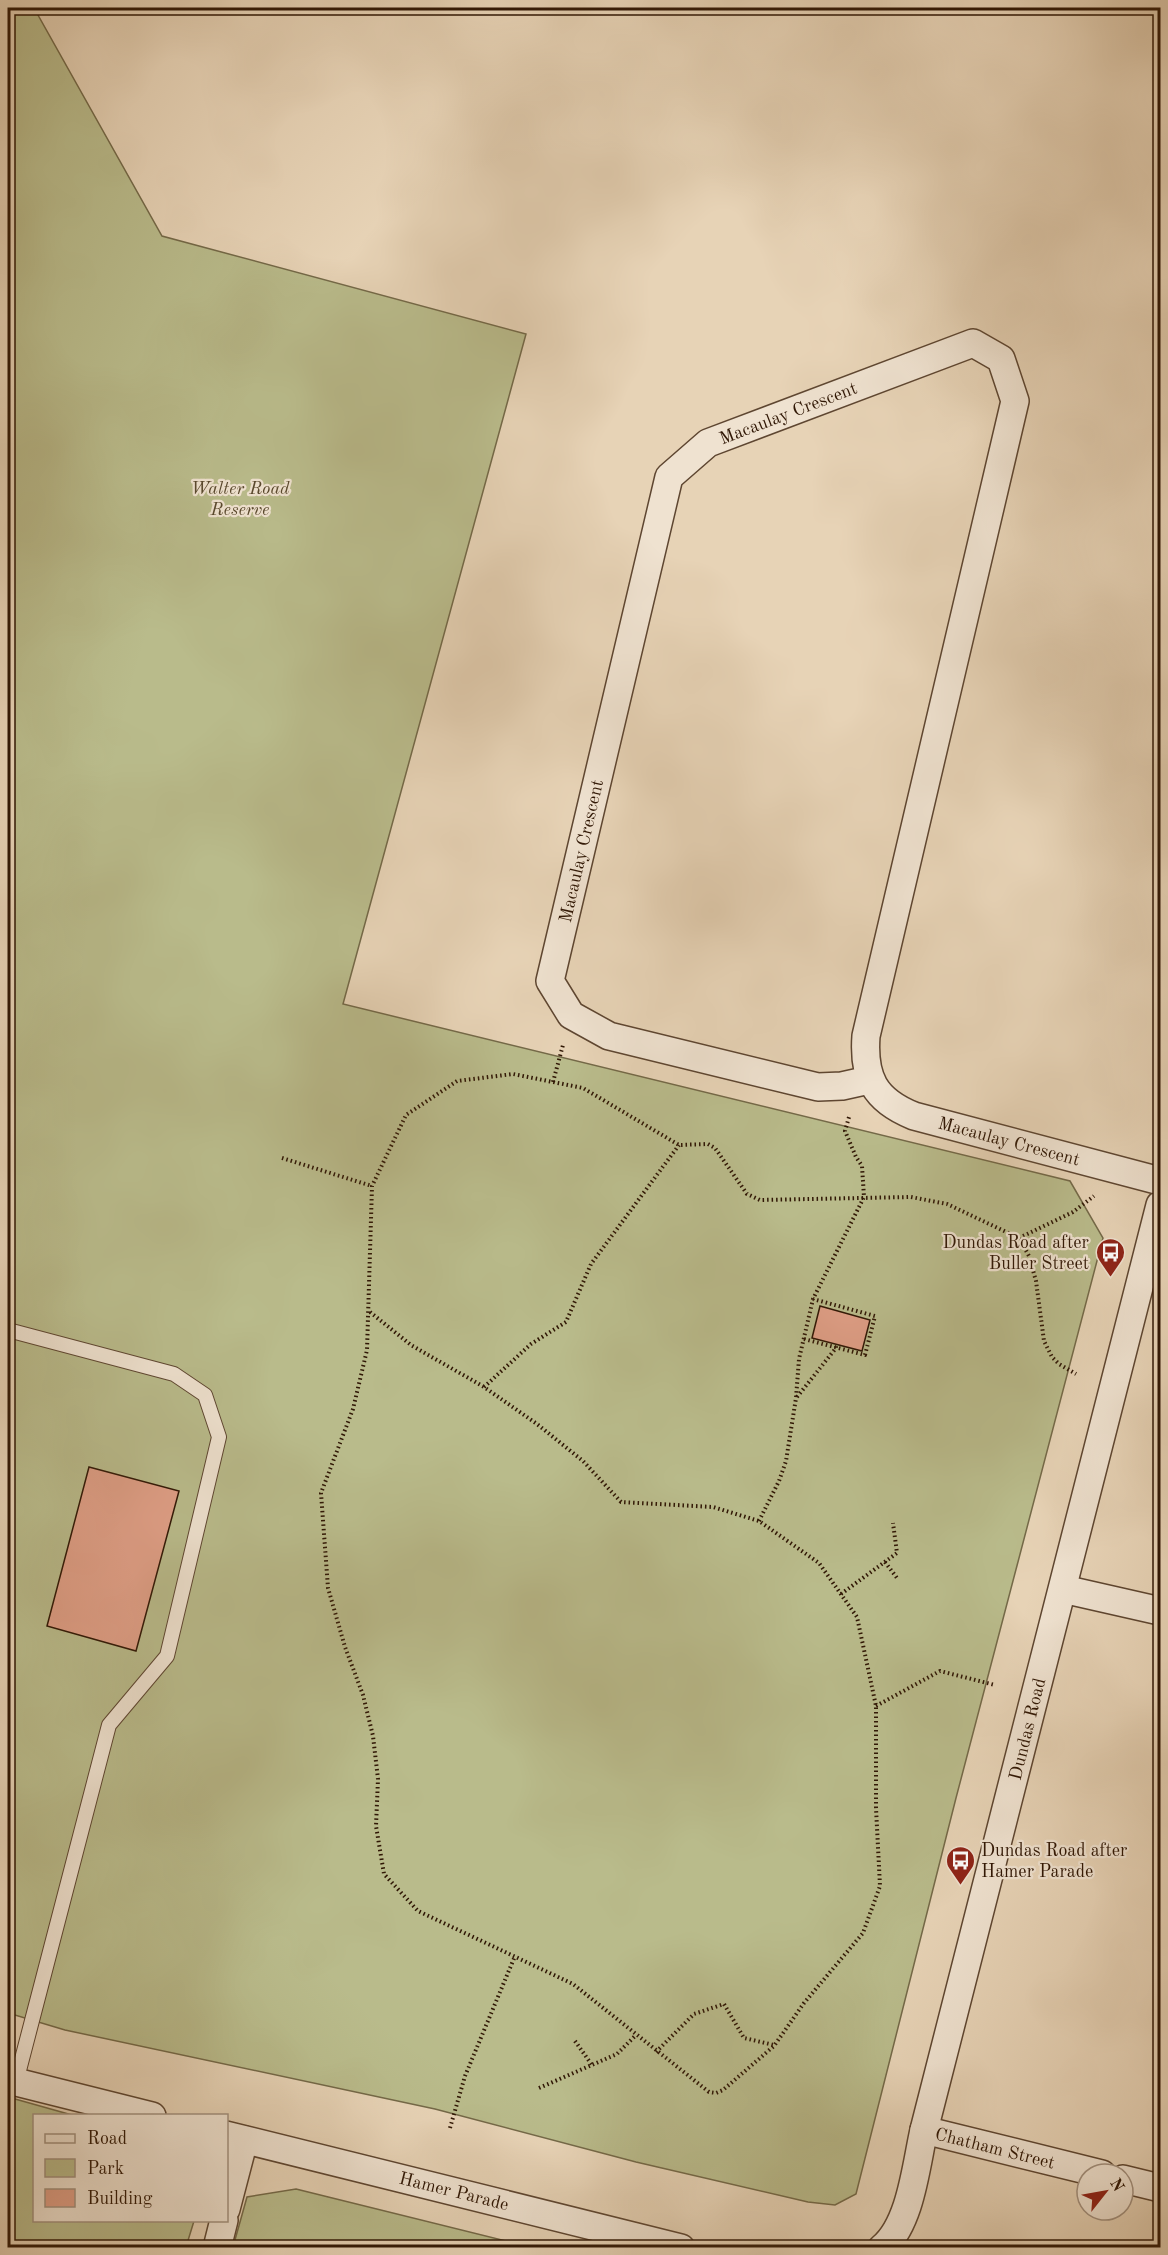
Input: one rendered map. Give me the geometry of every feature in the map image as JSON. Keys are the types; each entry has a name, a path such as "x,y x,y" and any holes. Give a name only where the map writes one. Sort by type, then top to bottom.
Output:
{"street":[{"name":"Macaulay Crescent","path":"869,1080 842,1086 818,1086 609,1036 571,1015 550,981 669,477 708,443 973,343 1001,359 1015,401 866,1036 864,1058 869,1080 883,1098 898,1109 914,1116 1161,1181"},
{"name":"Dundas Road","path":"882,2247 889,2241 904,2216 924,2130 1161,1205"},
{"path":"1063,1589 1161,1611"},
{"path":"12,2081 148,2114"},
{"name":"Chatham Street","path":"924,2130 1075,2167"},
{"path":"228,2195 236,2138"},
{"name":"Hamer Parade","path":"236,2138 681,2247"},
{"path":"1135,2182 1161,2188"},
{"path":"217,2247 223,2222"}],"lane":[{"path":"8,1330 174,1374 205,1395 219,1437 167,1656 109,1725 12,2081"}],"path":[{"path":"370,1312 411,1345 484,1387 584,1461 621,1502 713,1508 759,1521 819,1563 857,1617 876,1706 876,1808 880,1886 863,1933 804,2003 774,2046 723,2090 716,2093 709,2092 656,2052 573,1984 418,1911 384,1874 376,1826 378,1779 373,1736 363,1695 345,1647 328,1588 321,1493 352,1409 367,1350 370,1312 372,1186 406,1115 457,1082 513,1074 583,1089 679,1145 708,1144 715,1148 747,1194 760,1200 911,1197 947,1204 1019,1238 1029,1256 1036,1281 1044,1341 1052,1357 1076,1374"},
{"path":"759,1521 779,1481 786,1461 796,1398 799,1359 813,1299 864,1197 862,1166 845,1131 847,1120 869,1080"},
{"path":"484,1387 531,1344 566,1322 591,1264 679,1145"},
{"path":"282,1158 372,1186"},
{"path":"1019,1238 1073,1212 1100,1192"},
{"path":"804,1339 865,1355 875,1316 813,1299"},
{"path":"796,1398 836,1346"},
{"path":"841,1594 897,1553 894,1523"},
{"path":"885,1562 897,1578"},
{"path":"876,1706 940,1671 995,1685"},
{"path":"450,2128 465,2076 515,1956"},
{"path":"656,2052 694,2014 724,2004 744,2038 774,2046"},
{"path":"539,2088 617,2054 636,2035"},
{"path":"575,2041 592,2065"}],"green space":[{"name":"Walter Road Reserve","path":"8,8 34,8 162,236 526,334 343,1004 1070,1181 1103,1238 956,1798 856,2194 835,2205 808,2202 636,2162 435,2109 65,2030 8,2013"},
{"path":"8,2097 68,2114 33,2114 33,2222 194,2222 186,2247 8,2247"},
{"path":"296,2189 530,2247 233,2247 247,2197"}],"building":[{"path":"820,1306 870,1320 862,1351 812,1338"},
{"path":"89,1467 179,1491 136,1651 47,1626"}],"place":[{"name":"Dundas Road after Buller Street","path":"1110,1278"},
{"name":"Dundas Road after Hamer Parade","path":"960,1886"}]}
